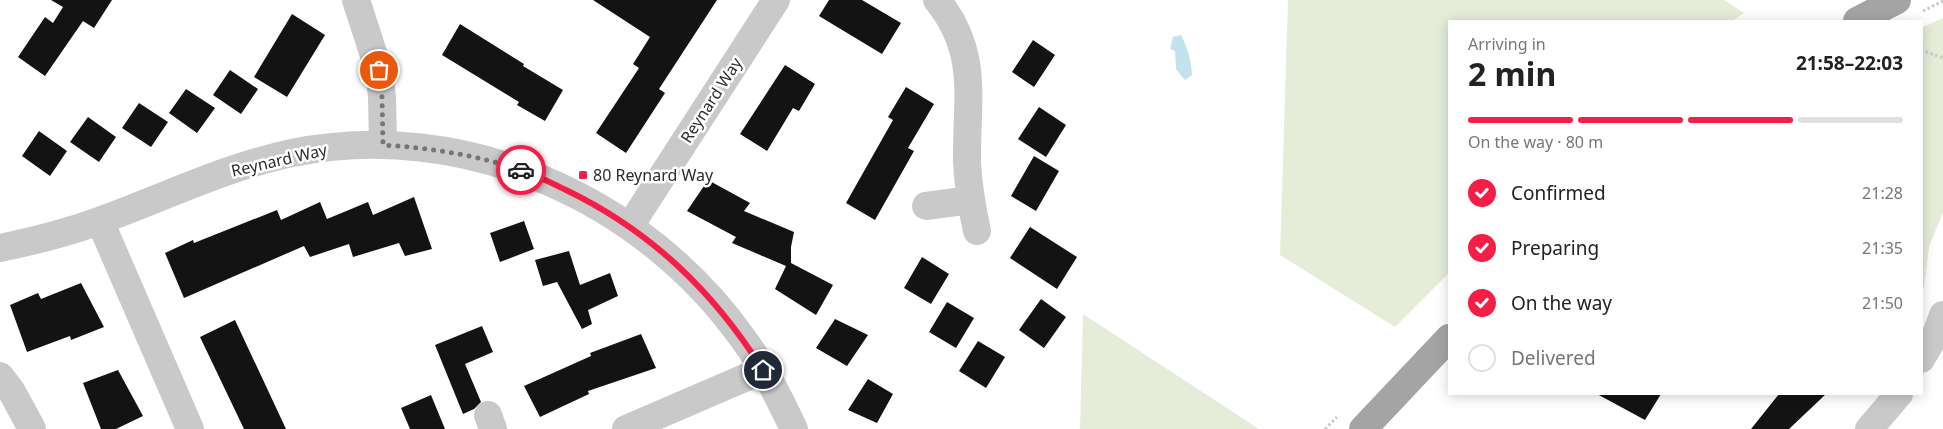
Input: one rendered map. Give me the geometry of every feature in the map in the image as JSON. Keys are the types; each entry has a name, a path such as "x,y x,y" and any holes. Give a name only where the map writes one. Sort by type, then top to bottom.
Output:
{"main road":[{"path":"1859,20 1897,0"},
{"path":"1363,429 1448,339"}],"street":[{"path":"356,0 379,70 382,97 383,145"},
{"name":"Reynard Way","path":"630,226 776,0"},
{"path":"937,0 955,26 967,61 969,76 968,163 971,200 977,231"},
{"name":"Reynard Way","path":"0,248 32,242 100,221 225,172 321,148 383,145 442,150 493,161 528,172 596,204 630,226 666,254 703,289 744,339 763,370 794,429"},
{"path":"926,206 971,200"},
{"path":"100,221 190,429"},
{"path":"1923,357 1941,327"},
{"path":"626,429 763,370"},
{"path":"0,376 12,392 32,429"},
{"path":"1869,429 1898,395"}],"path":[{"path":"1923,51 1943,58"}],"green space":[{"path":"1288,0 1724,0 1744,13 1734,20 1448,20 1448,274 1395,327 1280,255"},
{"path":"1943,18 1943,212 1929,247 1924,289 1923,288 1923,27"},
{"path":"1083,314 1259,429 1080,429"}],"water":[{"path":"1181,35 1187,49 1192,70 1192,75 1185,80 1176,69 1175,51 1170,49 1173,37"}],"building":[{"path":"51,0 112,0 94,28 83,21 45,76 18,57 45,17 53,23 63,7"},
{"path":"593,0 717,0 659,89 665,93 626,153 596,133 639,68 633,64 650,37"},
{"path":"829,0 862,0 901,23 882,54 819,16"},
{"path":"292,14 325,35 287,97 254,77"},
{"path":"460,24 563,90 545,121 517,105 519,102 442,55"},
{"path":"1033,40 1055,55 1034,87 1012,72"},
{"path":"785,65 815,84 799,111 793,108 767,151 740,134"},
{"path":"230,70 258,89 241,114 213,95"},
{"path":"906,87 934,104 908,148 914,151 875,220 846,203 893,120 888,117"},
{"path":"186,89 215,108 197,133 169,113"},
{"path":"139,103 168,122 151,147 122,128"},
{"path":"1039,107 1066,125 1046,157 1018,139"},
{"path":"88,117 116,137 99,162 70,142"},
{"path":"39,131 67,151 50,176 22,156"},
{"path":"1034,156 1059,171 1036,211 1011,196"},
{"path":"708,180 750,203 744,211 794,232 791,247 791,263 833,285 816,315 775,289 786,266 732,243 736,237 687,211"},
{"path":"414,197 432,249 405,256 399,243 353,257 349,244 310,257 304,246 184,298 165,253 193,240 194,243 277,210 281,220 320,202 327,219 368,202 373,215"},
{"path":"524,221 534,249 500,262 490,233"},
{"path":"1030,227 1077,257 1057,289 1010,258"},
{"path":"569,251 580,285 610,273 618,296 588,310 592,324 582,329 557,282 543,286 535,260"},
{"path":"922,257 949,274 931,304 904,288"},
{"path":"81,283 104,327 71,340 70,336 27,352 10,305 38,293 41,299"},
{"path":"1041,299 1066,317 1044,348 1019,330"},
{"path":"947,302 974,318 956,348 929,332"},
{"path":"835,319 868,335 847,366 816,348"},
{"path":"235,320 286,429 244,429 200,337"},
{"path":"482,326 493,352 465,364 481,402 474,409 463,414 435,345"},
{"path":"641,334 656,368 588,391 589,394 540,417 524,386 591,356 590,353"},
{"path":"978,341 1005,357 986,388 959,371"},
{"path":"118,370 143,416 116,429 101,429 83,383"},
{"path":"868,379 893,394 877,423 848,410"},
{"path":"431,395 445,429 410,429 401,408"},
{"path":"1599,395 1660,395 1645,420"},
{"path":"1778,395 1825,395 1789,429 1751,429"}],"way so far":[{"path":"379,70 382,97 383,145 442,150 493,161 521,170"}],"place":[{"name":"80 Reynard Way","path":"583,175"}],"route":[{"path":"521,170 596,204 630,226 666,254 703,289 744,339 763,370"}]}
